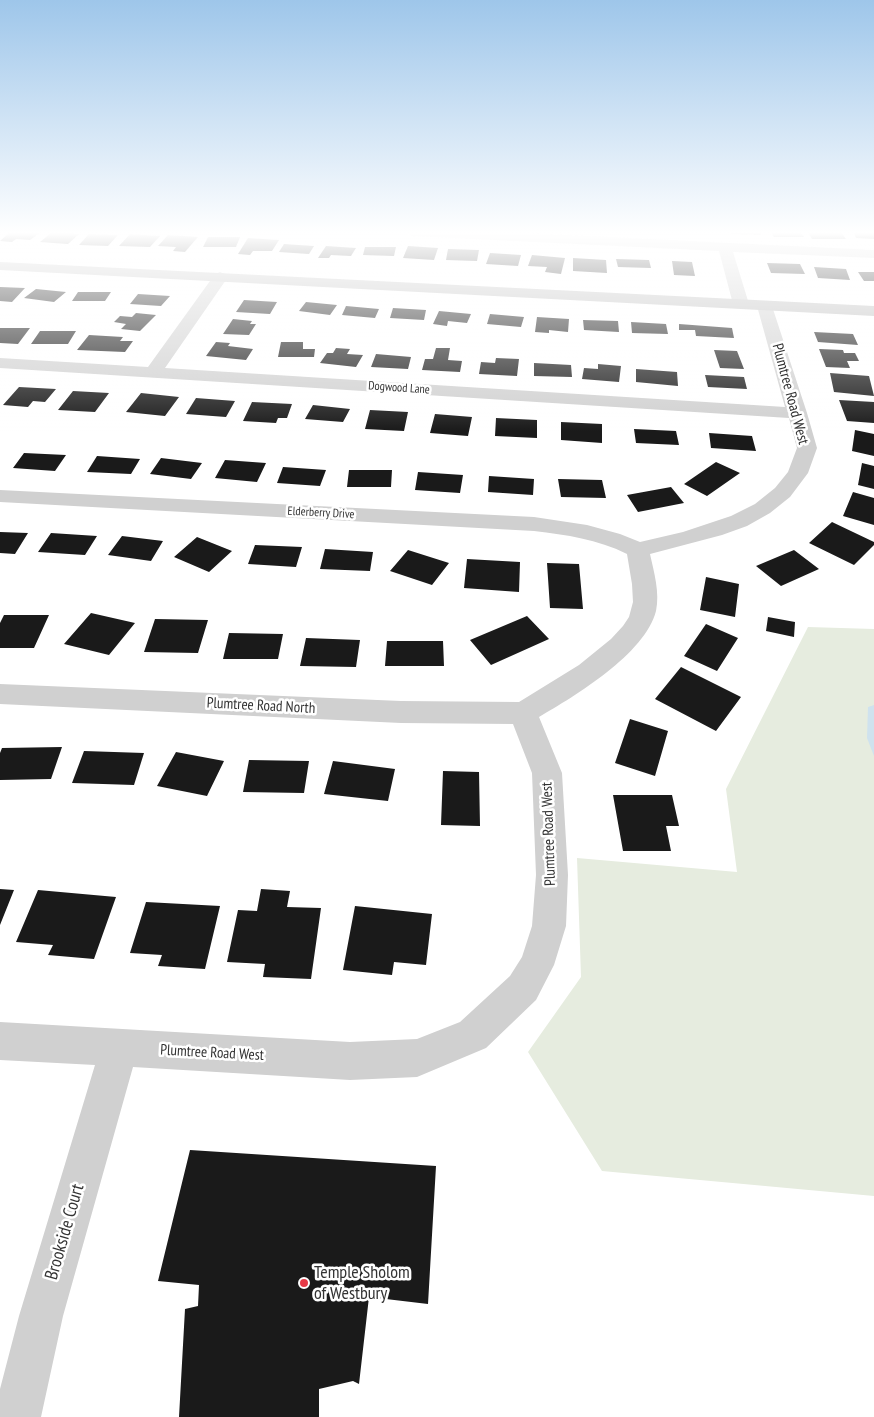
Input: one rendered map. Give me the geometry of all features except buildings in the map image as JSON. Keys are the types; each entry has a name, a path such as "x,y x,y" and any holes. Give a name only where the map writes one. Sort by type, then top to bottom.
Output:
{"street":[{"path":"153,372 205,298"},
{"path":"628,298 874,311"},
{"path":"739,298 741,304"},
{"name":"Plumtree Road West","path":"637,550 735,522 765,507 787,489 803,464 807,448 765,306"},
{"name":"Dogwood Lane","path":"0,363 798,413"},
{"name":"Elderberry Drive","path":"0,496 534,524 593,531 620,540 637,550"},
{"path":"522,713 571,685 624,641 642,617 645,585 637,550"},
{"name":"Plumtree Road North","path":"0,694 401,712 522,713"},
{"name":"Plumtree Road West","path":"0,1041 350,1061 417,1058 473,1035 523,988 537,965 549,926 552,875 547,773 522,713"},
{"name":"Brookside Court","path":"17,1417 41,1316 120,1049"}],"shaded area":[{"path":"808,627 874,629 874,1196 602,1171 528,1052 581,977 577,858 737,872 726,789"}],"water":[{"path":"874,705 874,756 867,738 868,707"}],"place":[{"name":"Temple Sholom of Westbury","path":"304,1283"}]}
